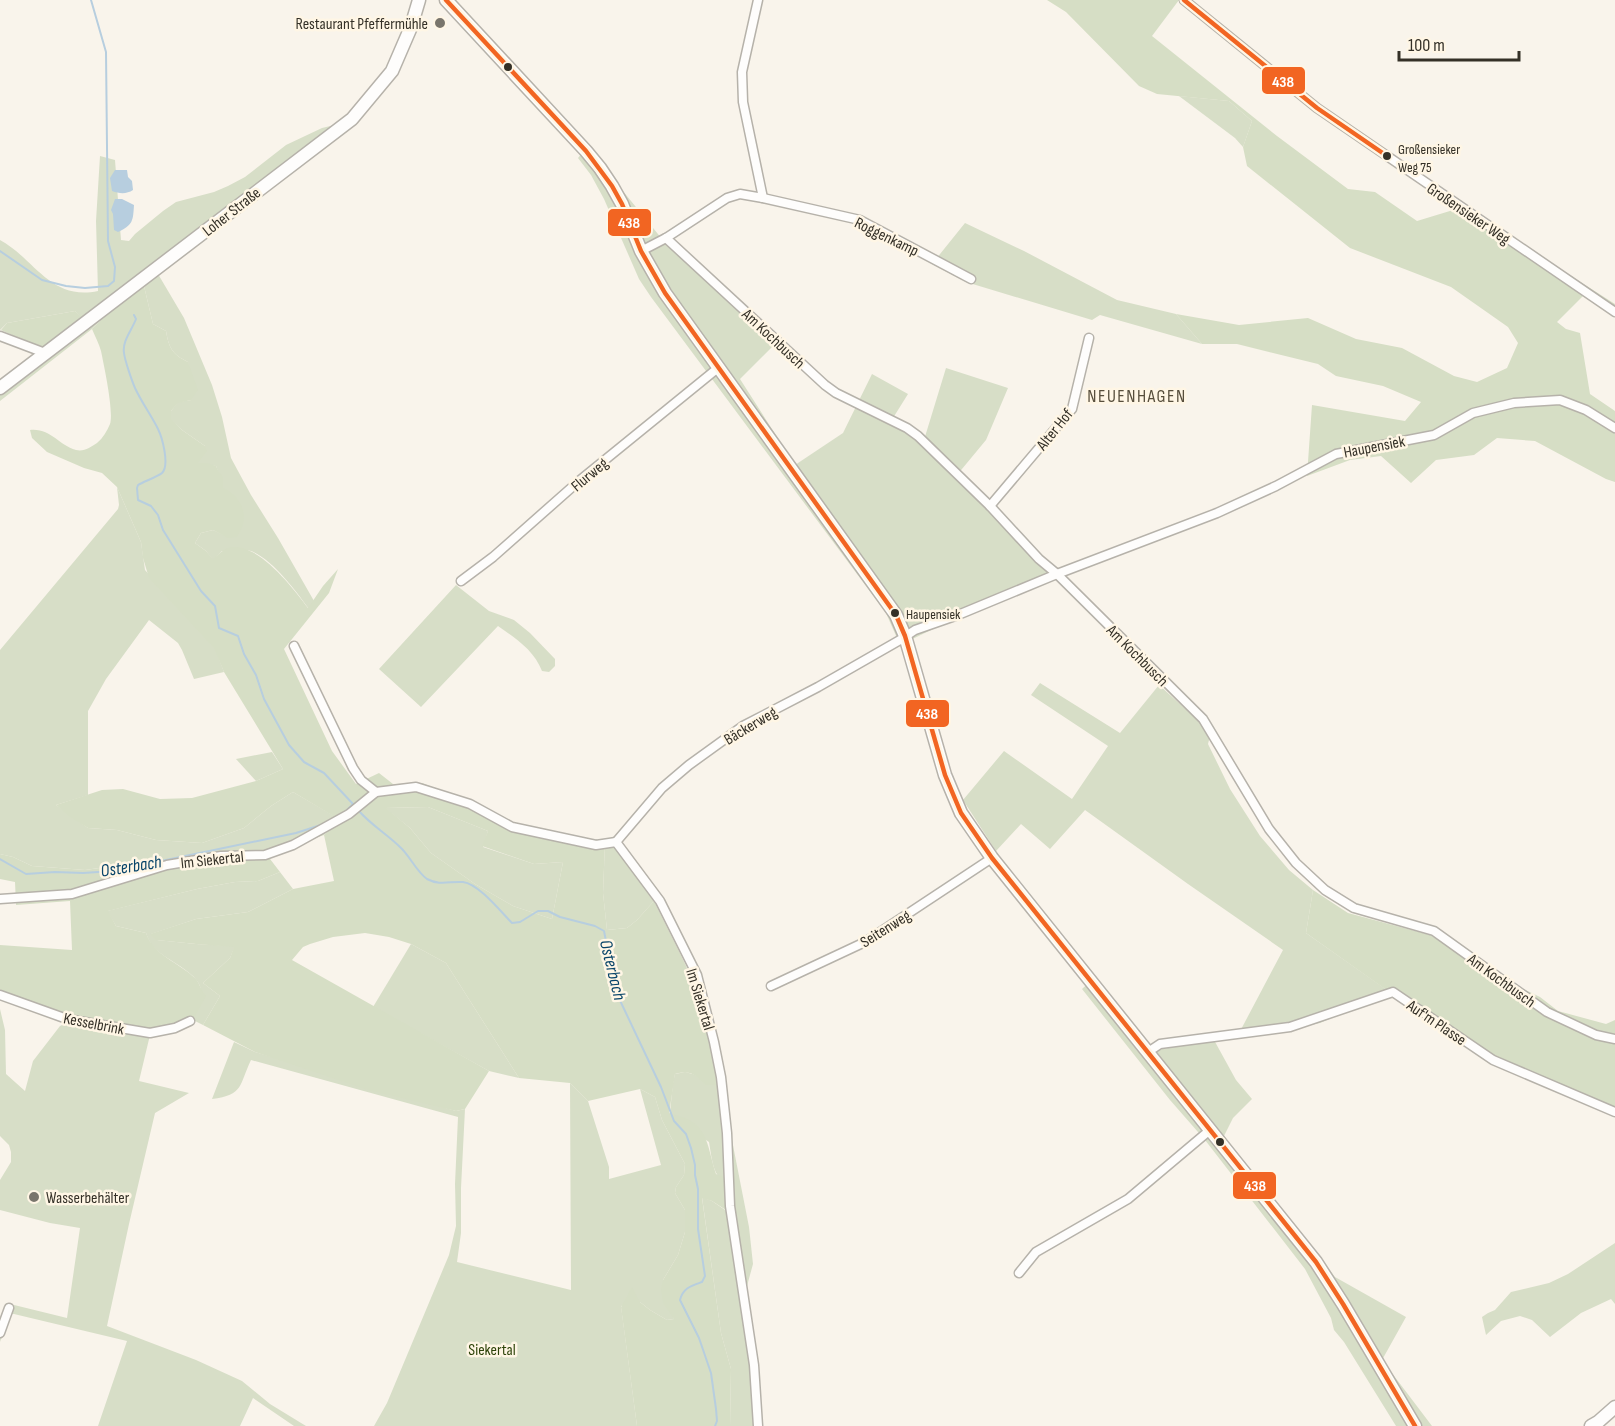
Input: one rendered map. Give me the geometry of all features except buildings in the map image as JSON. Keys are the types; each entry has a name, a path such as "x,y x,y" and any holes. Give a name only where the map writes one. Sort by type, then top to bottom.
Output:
{"street":[{"name":"Loher Straße","path":"0,388 352,119 392,71 411,27 419,0"},
{"path":"446,0 600,168 622,204 641,251 665,293 890,606 904,636 945,775 962,813 992,858 1316,1262 1415,1426"},
{"path":"758,0 742,72 743,102 763,198"},
{"name":"Großensieker Weg","path":"1184,0 1317,108 1615,312"},
{"name":"Roggenkamp","path":"641,251 666,238 726,198 740,194 860,220 972,279"},
{"name":"Am Kochbusch","path":"666,238 825,386 907,428 990,506 1039,559 1057,574 1203,719 1269,829 1296,863 1324,890 1354,908 1434,931 1546,1012 1596,1035 1615,1039"},
{"path":"0,336 45,353"},
{"name":"Alter Hof","path":"990,506 1072,409 1089,338"},
{"name":"Flurweg","path":"461,581 493,557 579,481 718,368"},
{"name":"Haupensiek","path":"904,636 1217,513 1276,486 1336,454 1434,435 1473,413 1514,403 1560,400 1586,410 1615,428"},
{"name":"Bäckerweg","path":"616,842 662,788 689,765 743,726 818,687 904,636"},
{"path":"294,646 353,768 361,780 376,792 416,787 470,804 512,827 596,845 616,842"},
{"name":"Im Siekertal","path":"0,899 72,894 167,865 221,856 265,855 293,845 357,808 376,792"},
{"name":"Im Siekertal","path":"616,842 660,901 697,975 714,1042 721,1077 727,1133 730,1206 754,1365 758,1426"},
{"name":"Seitenweg","path":"771,986 864,942 992,858"},
{"name":"Auf'm Plasse","path":"1148,1052 1160,1044 1290,1028 1393,992 1494,1060 1615,1112"},
{"name":"Kesselbrink","path":"0,995 67,1019 150,1033 175,1028 190,1021"},
{"path":"1019,1273 1036,1252 1128,1199 1210,1130"},
{"path":"0,1333 9,1308"},
{"path":"1591,1426 1615,1407"}],"green space":[{"path":"1047,0 1179,0 1152,36 1277,136 1348,189 1375,192 1417,221 1463,207 1615,304 1615,310 1586,293 1557,322 1566,329 1580,333 1590,394 1615,411 1615,482 1535,441 1497,438 1474,455 1436,460 1411,483 1381,456 1350,460 1307,476 1312,405 1405,421 1421,402 1383,386 1336,376 1318,364 1237,344 1202,344 1176,314 1239,325 1308,318 1356,339 1402,348 1454,376 1477,382 1507,368 1518,343 1508,327 1451,287 1350,248 1247,166 1243,147 1252,121 1229,101 1157,94 1139,86 1066,12"},
{"path":"1179,96 1229,101 1252,121 1243,147 1235,138"},
{"path":"355,120 158,274 184,318 212,385 231,458 314,601 309,609 283,576 259,555 248,550 222,551 213,560 195,543 201,533 213,530 228,537 222,482 216,466 197,464 205,446 170,419 171,411 178,402 191,400 188,362 172,350 166,331 153,324 144,286 0,401 0,383 83,319 75,311 7,323 0,330 0,240 55,284 67,290 98,291 96,221 100,156 115,160 121,240 129,241 176,202 228,186 245,177 286,145 322,128"},
{"path":"587,147 662,239 776,343 740,379 795,465 843,433 872,374 908,394 893,418 924,440 946,368 1008,388 986,440 957,475 1053,571 900,645 886,613 639,279 604,199 591,175 578,158"},
{"path":"965,223 1117,300 1176,314 1202,344 1100,315 1092,320 966,282 932,264"},
{"path":"144,286 153,324 166,331 172,350 188,362 198,390 191,400 178,403 171,411 171,419 205,446 207,451 198,463 216,466 223,477 223,488 236,497 244,516 237,537 228,538 213,530 201,533 195,543 213,559 230,547 243,548 254,553 275,570 308,608 338,569 329,593 284,649 332,751 356,784 379,773 393,784 422,783 466,800 514,827 605,842 603,893 607,930 627,928 654,901 698,993 713,1045 717,1085 706,1085 689,1073 675,1074 669,1114 682,1117 699,1127 707,1143 716,1174 726,1178 729,1212 712,1201 702,1198 721,1333 731,1369 730,1426 637,1426 621,1307 632,1287 640,1302 650,1310 667,1320 674,1319 663,1303 661,1289 663,1280 678,1255 685,1232 685,1210 675,1193 684,1175 685,1164 662,1120 655,1097 640,1089 588,1101 570,1083 519,1078 446,963 411,944 365,933 333,937 310,944 303,947 292,960 489,1071 465,1109 456,1111 368,1090 255,1052 203,1025 220,996 203,983 230,958 234,947 156,940 150,934 196,919 248,912 293,889 334,881 324,835 340,820 293,792 244,828 202,843 156,840 117,830 88,828 56,805 102,790 123,789 160,799 192,798 256,781 283,769 224,672 214,648 149,578 141,542 117,487 102,473 47,452 32,438 30,430 37,430 49,434 70,448 82,450 97,443 106,432 111,418 110,399 101,351 92,329","holes":["428,807 488,831 482,846 534,864 563,862 552,919 513,906 475,884 431,853 410,828 386,808"]},
{"path":"75,311 84,319 44,349 1,330 7,323"},
{"path":"117,487 141,542 145,570 215,648 224,672 194,679 178,643 149,620 106,679 88,711 88,795 56,805 88,828 117,830 156,840 202,843 244,828 293,792 341,820 324,835 267,855 85,870 32,866 0,854 0,650 118,509"},
{"path":"456,585 489,611 514,620 530,633 555,659 555,666 549,672 542,671 529,651 498,626 421,707 379,669"},
{"path":"1040,683 1120,733 1159,685 1211,732 1208,744 1230,789 1260,836 1289,870 1313,890 1306,933 1394,995 1359,1006 1320,1023 1285,1031 1237,1037 1283,950 1085,810 1050,849 1021,824 996,851 963,800 1004,751 1072,799 1108,746 1031,695"},
{"path":"272,752 283,769 256,781 236,759"},
{"path":"428,807 488,831 483,847 534,864 563,862 552,919 513,906 475,884 431,853 410,828 385,808"},
{"path":"612,837 654,901 627,928 607,930 603,893 605,842"},
{"path":"0,854 32,866 85,870 151,861 267,855 280,872 258,881 235,882 197,889 108,911 116,926 146,933 155,948 196,979 206,996 193,1020 150,1035 68,1022 0,1000 0,945 72,950 70,901 16,905 15,882 0,879"},
{"path":"280,872 293,889 248,912 196,919 151,934 157,940 235,946 230,958 203,983 220,996 203,1025 193,1020 201,993 197,980 157,950 146,933 116,926 107,911 197,889 235,882 258,881"},
{"path":"1313,890 1348,913 1430,935 1513,984 1540,997 1558,1011 1606,1024 1615,1020 1615,1115 1488,1062 1306,933"},
{"path":"411,944 446,963 519,1078 489,1071 373,1007"},
{"path":"1094,978 1151,1051 1214,1040 1236,1080 1252,1099 1233,1118 1224,1136 1335,1277 1406,1317 1382,1360 1432,1426 1396,1426 1344,1342 1334,1330 1331,1318 1305,1269 1205,1140 1170,1100 1082,989"},
{"path":"0,1009 5,1030 6,1074 25,1091 33,1061 60,1026 68,1022 150,1035 139,1081 189,1093 155,1113 107,1326 196,1360 242,1381 270,1404 306,1426 294,1426 253,1398 240,1426 98,1426 127,1341 10,1314 0,1342 0,1320 6,1303 67,1318 80,1228 0,1210 0,1180 11,1162 11,1152 9,1145 0,1136"},
{"name":"Siekertal","path":"234,1042 255,1052 456,1111 465,1109 461,1233 457,1262 571,1290 570,1083 588,1101 609,1167 609,1179 661,1165 640,1089 655,1097 662,1120 685,1164 684,1175 675,1193 685,1210 685,1232 678,1255 663,1280 674,1319 667,1320 640,1302 621,1306 637,1426 374,1426 387,1403 449,1255 456,1226 458,1117 251,1060 242,1082 235,1091 230,1095 212,1099"},
{"path":"685,1072 717,1085 724,1080 730,1130 749,1227 753,1264 747,1286 760,1426 730,1426 731,1369 721,1333 702,1197 728,1212 713,1164 709,1142 668,1115 675,1074"},
{"path":"1615,1243 1615,1304 1611,1299 1581,1313 1550,1337 1532,1320 1520,1316 1501,1321 1486,1335 1482,1317 1495,1310 1511,1292 1549,1283 1568,1274"}],"water":[{"path":"115,170 127,170 133,190 123,193 112,191 110,178"},
{"path":"115,199 122,199 134,205 131,222 118,232 114,230 111,210"}],"waterway":[{"path":"0,251 42,280 85,288 108,286 114,281 115,267 108,241 106,52 91,0"},
{"path":"134,315 136,319 124,344 125,357 135,388 160,433 165,458 162,473 138,485 138,500 151,506 158,515 163,530 201,591 215,606 219,628 238,636 264,699 289,745 304,762 324,773 353,804"},
{"name":"Osterbach","path":"344,813 353,804 355,806"},
{"name":"Osterbach","path":"359,811 400,847 427,879 436,882 469,884 483,893 512,923 520,922 538,911 548,911 604,931 616,992 661,1087 674,1121 686,1134 695,1165 698,1189 698,1229 705,1276 702,1282 685,1290 680,1300 699,1338 711,1373 717,1421 715,1426"},
{"name":"Osterbach","path":"0,859 26,874 113,871 296,833 324,824"}],"transit line":[{"name":"438","path":"446,0 586,151 612,186 641,251 665,293 896,615 905,636 945,775 961,813 992,858 1316,1262 1415,1426"},
{"name":"438","path":"1184,0 1317,108 1387,156"}],"place":[{"name":"Restaurant Pfeffermühle","path":"440,23"},
{"name":"Großensieker Weg 75","path":"1387,156"},
{"name":"Haupensiek","path":"895,613"},
{"name":"Wasserbehälter","path":"34,1197"}],"district":[{"name":"NEUENHAGEN","path":"1137,396"}]}
